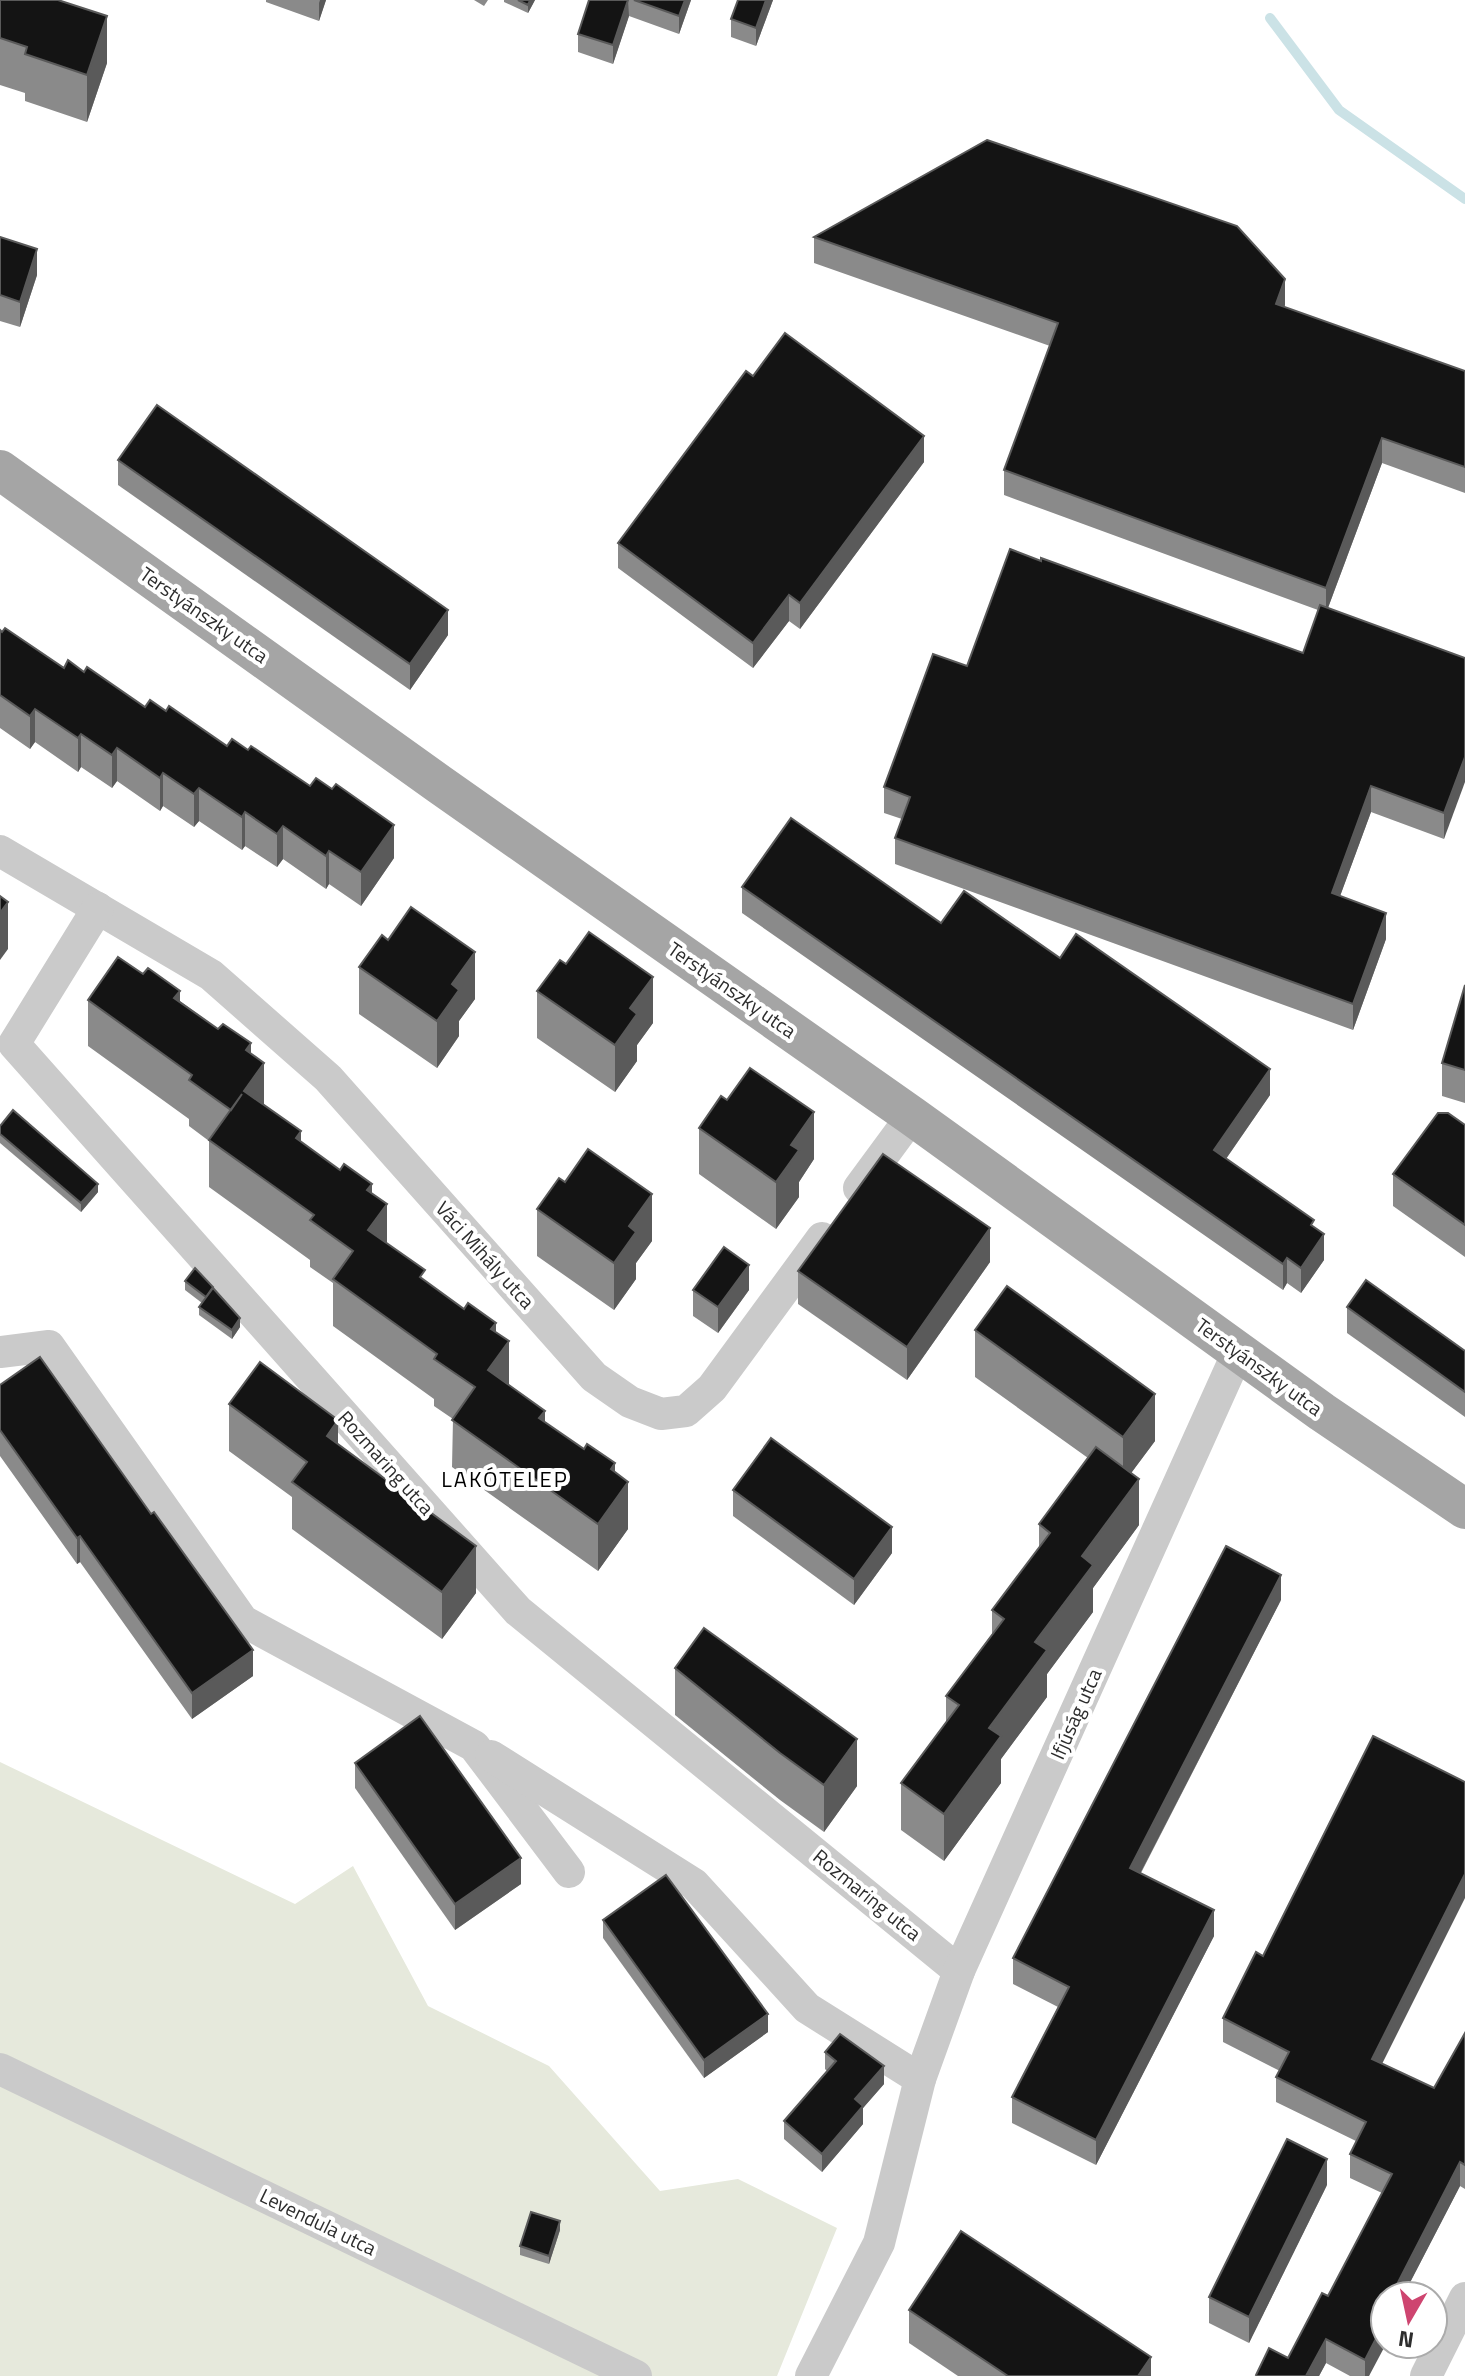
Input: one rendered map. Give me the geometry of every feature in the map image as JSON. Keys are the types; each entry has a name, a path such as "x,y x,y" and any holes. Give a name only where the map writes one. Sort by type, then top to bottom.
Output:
{"main road":[{"name":"Terstyánszky utca","path":"0,470 439,784 912,1116 1238,1352 1465,1509"}],"street":[{"name":"Váci Mihály utca","path":"0,851 211,975 328,1078 594,1377 630,1402 661,1414 686,1411 712,1388 912,1116"},
{"name":"Rozmaring utca","path":"98,908 14,1044 518,1611 959,1971"},
{"path":"0,1352 49,1346 243,1621 474,1746 694,1884 807,2008 920,2079"},
{"name":"Ifjúság utca","path":"811,2376 879,2243 920,2079 959,1971 1238,1352"},
{"path":"474,1746 569,1872"},
{"name":"Levendula utca","path":"0,2069 636,2376"},
{"path":"1426,2376 1465,2298"}],"shaded area":[{"path":"0,1762 295,1904 353,1866 428,2006 549,2066 660,2191 738,2179 837,2228 777,2376 0,2376"}],"building":[{"path":"0,0 58,0 107,16 87,75 25,54 27,47 0,38"},
{"path":"589,0 628,0 613,45 578,34"},
{"path":"634,0 685,0 679,16"},
{"path":"738,0 766,0 756,28 731,19"},
{"path":"987,140 1237,226 1285,279 1276,304 1465,371 1465,467 1382,438 1326,588 1004,470 1058,323 814,237"},
{"path":"0,237 37,249 20,302 0,295"},
{"path":"785,333 924,436 800,603 789,595 753,643 618,543 746,371 753,376"},
{"path":"157,405 448,610 410,664 118,460"},
{"path":"1010,549 1303,653 1320,605 1465,658 1465,757 1444,813 1371,786 1332,893 1386,913 1353,1004 895,838 910,797 884,787 933,654 967,666"},
{"path":"5,628 64,668 68,660 84,672 87,667 145,707 150,700 166,711 169,706 227,746 232,739 248,750 251,746 310,786 316,778 332,789 336,784 394,825 361,872 329,851 326,856 283,826 277,834 245,812 242,817 199,788 194,794 163,773 160,778 117,748 112,755 81,734 78,738 35,709 30,716 0,695 0,630 2,632"},
{"path":"791,818 941,923 964,891 1060,958 1076,934 1270,1069 1214,1150 1314,1220 1311,1225 1324,1234 1301,1268 1287,1258 1283,1264 742,887"},
{"path":"0,896 8,902 0,913"},
{"path":"411,907 475,952 452,984 459,990 437,1021 359,967 382,935 388,940"},
{"path":"589,932 653,977 630,1008 637,1014 615,1045 537,991 560,960 566,964"},
{"path":"118,957 143,974 148,968 180,991 174,998 218,1029 223,1024 251,1043 246,1050 264,1063 244,1091 301,1131 296,1138 340,1170 344,1164 372,1184 367,1190 387,1204 368,1230 425,1270 420,1277 464,1309 468,1303 496,1323 491,1329 509,1341 488,1370 545,1411 539,1418 584,1449 587,1444 615,1463 611,1469 628,1482 598,1524 452,1420 475,1387 434,1359 437,1354 333,1279 353,1251 310,1220 314,1215 209,1140 231,1110 189,1080 192,1075 88,1000"},
{"path":"1465,985 1465,1070 1442,1063"},
{"path":"750,1068 814,1112 791,1145 799,1150 776,1182 699,1128 721,1096 727,1100"},
{"path":"13,1110 98,1184 81,1203 0,1134 0,1126"},
{"path":"1438,1113 1448,1113 1465,1125 1465,1225 1393,1174"},
{"path":"588,1149 652,1194 629,1226 636,1232 614,1263 537,1209 559,1178 565,1182"},
{"path":"883,1154 990,1228 907,1347 798,1271"},
{"path":"724,1247 749,1265 718,1307 693,1290"},
{"path":"195,1268 213,1287 206,1297 185,1281"},
{"path":"1366,1280 1465,1351 1465,1392 1347,1307"},
{"path":"1007,1286 1155,1394 1123,1437 975,1330"},
{"path":"213,1288 240,1318 232,1330 199,1307"},
{"path":"40,1357 151,1514 154,1512 253,1650 192,1693 0,1430 0,1385"},
{"path":"260,1362 338,1420 327,1436 476,1546 442,1592 292,1482 307,1462 229,1404"},
{"path":"771,1438 892,1527 854,1579 733,1490"},
{"path":"1096,1447 1139,1479 1082,1556 1093,1565 1035,1642 1047,1650 989,1728 1001,1736 944,1814 901,1783 959,1705 946,1696 1004,1619 992,1610 1050,1533 1039,1524"},
{"path":"1226,1546 1281,1575 1130,1868 1214,1910 1096,2140 1012,2097 1069,1987 1013,1958"},
{"path":"704,1628 857,1739 824,1785 675,1668"},
{"path":"420,1716 521,1858 455,1904 355,1763"},
{"path":"1373,1736 1465,1782 1465,1874 1372,2059 1434,2088 1465,2033 1465,2165 1460,2162 1399,2280 1369,2280 1369,2352 1365,2360 1326,2339 1306,2376 1256,2375 1269,2348 1288,2358 1322,2293 1328,2296 1392,2174 1350,2154 1366,2122 1276,2077 1289,2052 1223,2018 1256,1952 1263,1956"},
{"path":"666,1875 768,2014 704,2060 603,1920"},
{"path":"840,2034 884,2066 855,2099 863,2106 822,2154 784,2121 836,2061 825,2052"},
{"path":"1287,2139 1327,2159 1249,2317 1209,2297"},
{"path":"531,2212 560,2221 549,2256 520,2246"},
{"path":"961,2231 1151,2357 1138,2376 1008,2376 909,2310"}],"waterway":[{"path":"1270,18 1339,110 1465,199"}],"district":[{"name":"LAKÓTELEP","path":"505,1479"}]}
